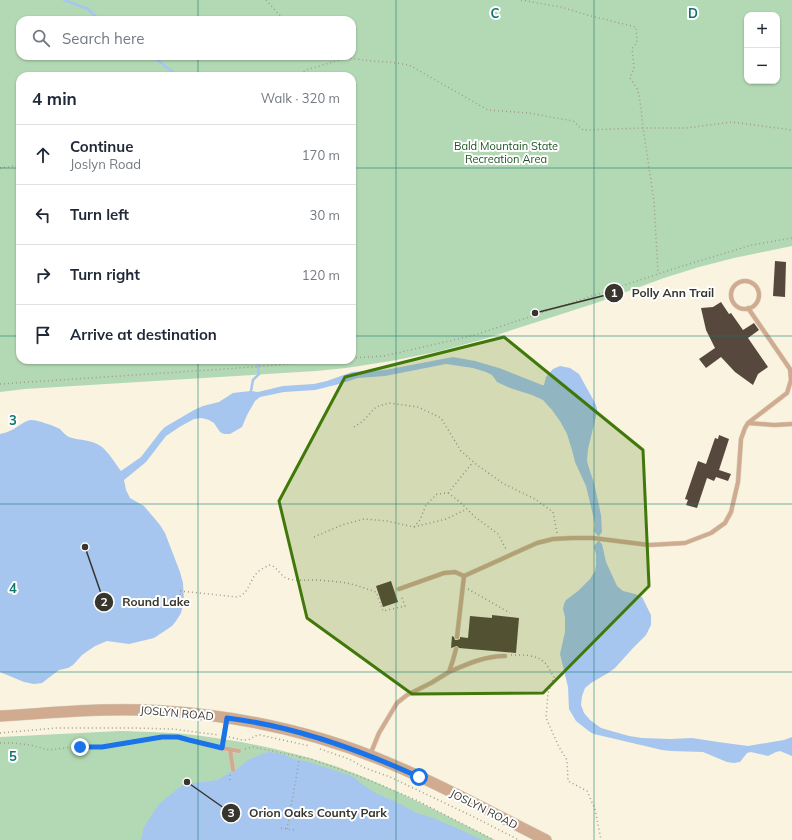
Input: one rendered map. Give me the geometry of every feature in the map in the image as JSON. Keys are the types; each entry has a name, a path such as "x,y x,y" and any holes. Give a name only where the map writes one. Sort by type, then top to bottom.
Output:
{"street":[{"name":"JOSLYN ROAD","path":"0,716 96,710 135,710 227,718 279,727 313,736 370,755 434,783 546,840"}],"lane":[{"path":"399,589 444,573 455,572 464,576 537,543 558,539 593,538 649,545 685,543 711,533 725,523 731,512 738,482 741,439 745,428 748,423 787,393 791,380 790,370 748,308 740,307 733,302 731,293 732,289 742,281 747,281 755,285 757,289 758,294 756,303 748,308"},
{"path":"748,423 774,425 792,424"},
{"path":"457,637 464,576"},
{"path":"449,672 456,649"},
{"path":"370,755 379,733 397,703 407,695 449,672 475,661 505,656"},
{"path":"222,748 227,718"},
{"path":"189,740 239,751"},
{"path":"230,749 233,770"}],"path":[{"path":"266,0 280,16"},
{"path":"521,0 561,7 636,27 637,42 632,49 634,68 630,78 638,90 641,108 654,201 658,274"},
{"path":"303,72 339,60"},
{"path":"356,60 409,65 488,110 529,113 573,122 583,130 686,128 732,122 792,130"},
{"path":"0,168 16,166"},
{"path":"356,358 384,356 475,335 658,274 752,245 792,238"},
{"path":"0,384 287,364"},
{"path":"354,428 376,407 389,403 418,407 442,418 461,451 473,462 504,484 535,499 553,512 558,539"},
{"path":"448,493 473,462"},
{"path":"414,527 420,520 426,505 437,494 448,493 460,502 475,517 498,534 509,555"},
{"path":"314,537 342,525 364,519 387,521 414,527 446,519 467,509"},
{"path":"180,595 180,590 237,597 241,596 255,575 270,565 274,566 282,576 289,579 339,582 376,592 383,611 404,606 399,589"},
{"path":"463,586 510,613"},
{"path":"505,656 530,656 539,658 546,664 554,677 548,693 546,718 559,747 567,760 568,781 586,791 595,810 601,840"},
{"path":"0,733 56,728 172,729 246,740 249,740 256,735 260,735 312,747"},
{"path":"0,743 30,745 49,750 102,747 162,737 178,737 189,740"},
{"path":"239,751 253,747 300,756 340,769 397,792 494,840"},
{"path":"320,749 349,759 365,768 390,777 472,816 518,840"},
{"path":"287,829 300,756"},
{"path":"230,776 230,783"},
{"path":"282,828 294,830"}],"highlighted area":[{"path":"504,337 643,450 649,586 543,693 412,694 307,618 279,501 345,377"}],"green space":[{"name":"Bald Mountain State Recreation Area","path":"0,0 792,0 792,246 699,267 596,303 481,340 436,352 391,361 316,371 25,389 0,392"},
{"path":"120,731 202,736 254,744 288,752 338,767 378,783 495,840 0,840 0,737"}],"water":[{"path":"453,357 475,361 499,368 542,385 544,385 546,377 553,369 560,366 570,368 579,374 597,408 588,449 587,461 594,483 601,515 602,532 599,536 600,542 602,544 606,562 617,586 623,591 642,597 651,615 651,625 646,635 615,668 585,688 581,705 584,713 590,720 601,728 642,738 692,738 748,746 784,740 792,737 792,756 780,751 768,756 751,752 747,753 740,762 727,762 703,752 662,750 594,734 576,721 569,709 568,687 560,654 565,632 564,604 566,600 590,579 595,571 596,565 594,546 598,541 598,536 594,531 594,519 586,486 575,462 567,434 560,421 543,400 497,382 492,375 486,372 473,368 446,364 385,376 358,378 315,390 284,392 260,397 255,401 242,427 230,434 220,432 214,423 202,418 194,419 166,436 146,462 124,480 126,490 130,498 144,506 165,533 180,572 183,583 184,601 181,613 176,621 172,626 154,638 129,644 107,641 95,646 82,655 73,665 59,670 42,683 34,684 24,682 0,672 0,434 8,432 31,420 42,422 60,429 69,437 98,444 107,452 121,471 141,457 165,427 194,410 219,402 233,393 251,391 258,392 283,386 314,384 352,372 385,370"},
{"path":"270,752 282,754 352,776 377,794 417,813 433,818 482,840 141,840 144,827 159,804 180,787 186,784 218,780 248,760"}],"building":[{"path":"775,261 786,262 785,297 773,296"},
{"path":"721,302 743,330 754,323 759,330 748,338 768,367 758,374 753,385 735,372 721,357 706,368 699,359 715,348 706,330 701,308 713,307"},
{"path":"719,435 729,439 719,470 731,474 728,481 716,477 714,481 707,478 697,508 686,505 688,500 685,499 698,461 706,464 715,438 718,439"},
{"path":"391,581 398,602 383,607 376,586"},
{"path":"492,615 519,618 516,653 459,648 457,646 451,648 452,636 455,640 460,639 460,637 468,638 470,616 492,618"}],"waterway":[{"path":"64,0 88,9 95,16"},
{"path":"157,60 173,72"},
{"path":"251,391 253,380 259,374 258,364"}],"place":[{"name":"Polly Ann Trail","path":"535,313"},
{"name":"Round Lake","path":"85,547"},
{"name":"Orion Oaks County Park","path":"187,782"}],"route":[{"path":"80,747 102,747 162,737 178,737 222,748 227,718 279,727 313,736 391,764 419,777"}]}
